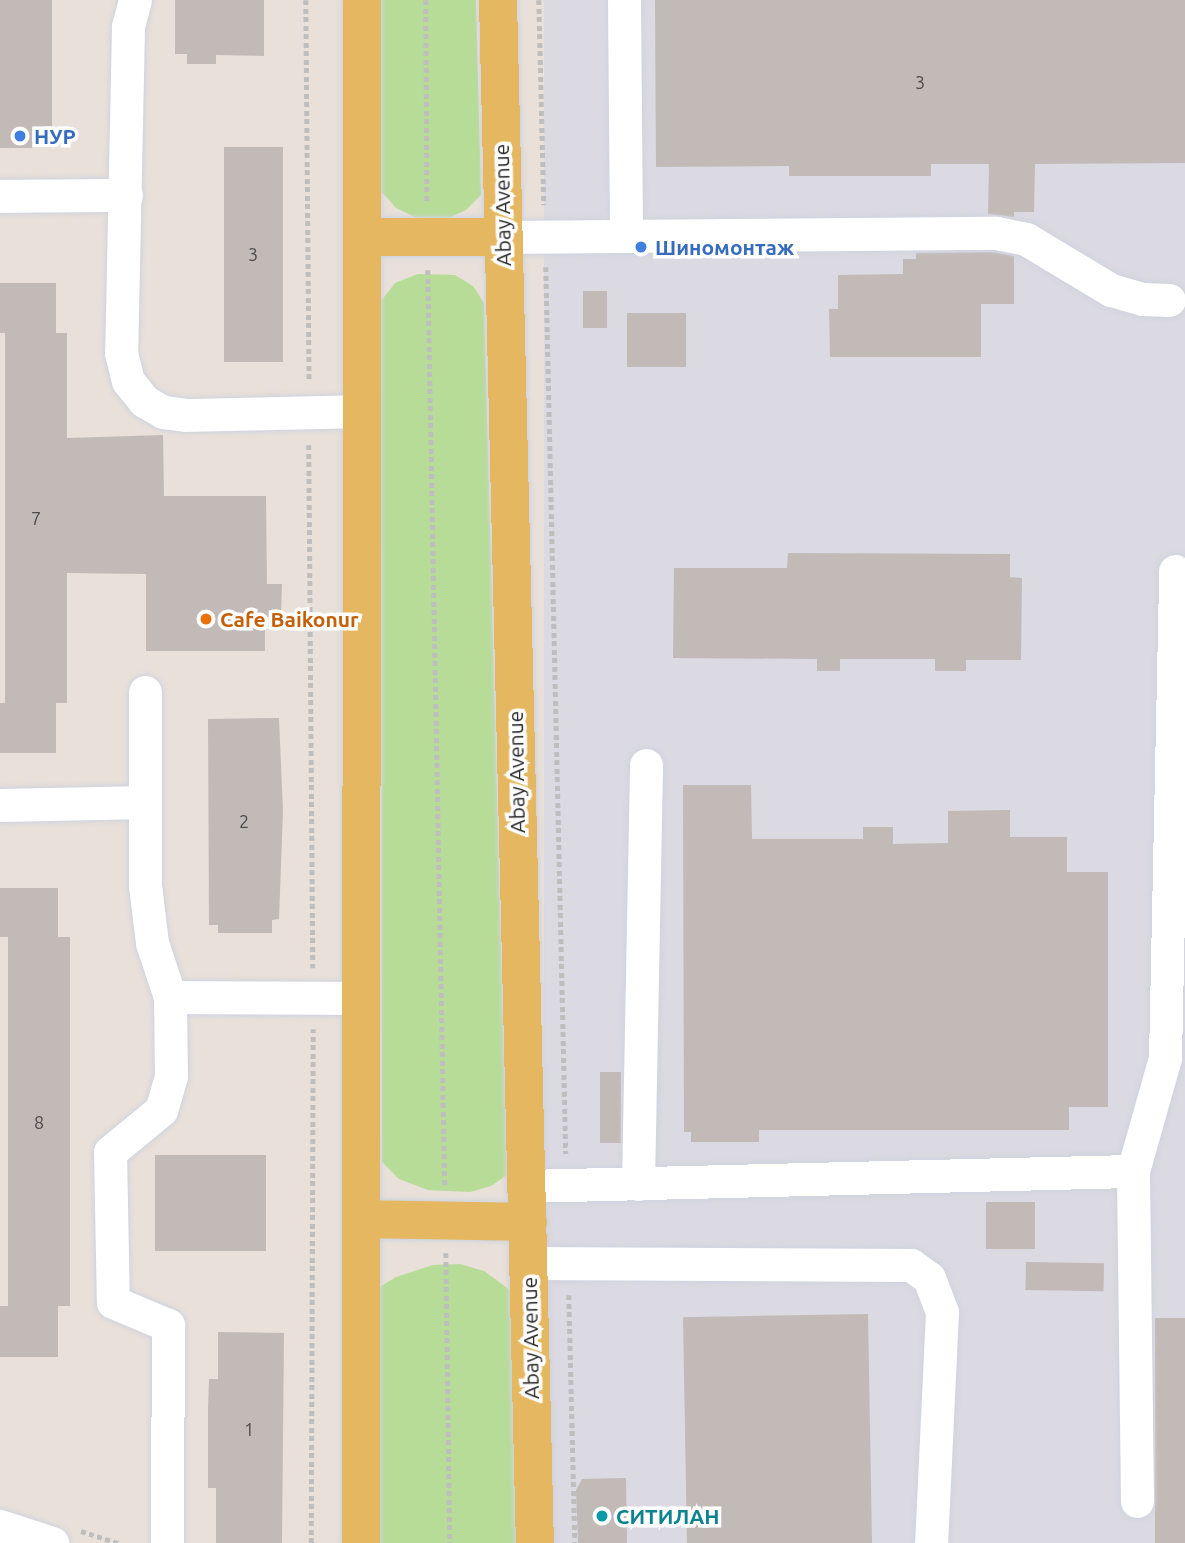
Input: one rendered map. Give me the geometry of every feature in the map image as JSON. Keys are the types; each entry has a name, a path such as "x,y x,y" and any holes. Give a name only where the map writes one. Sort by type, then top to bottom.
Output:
{"main road":[{"path":"361,1543 362,0"},
{"name":"Abay Avenue","path":"498,0 535,1543"},
{"path":"362,237 503,237"},
{"path":"361,1219 446,1219 527,1204"}],"street":[{"path":"135,0 128,27 121,352 128,381 144,401 163,412 186,415 362,411"},
{"path":"624,0 626,236"},
{"path":"0,196 126,195"},
{"path":"503,237 996,233 1026,239 1111,290 1143,299 1169,300"},
{"path":"1137,1501 1133,1171 1165,1058 1175,570"},
{"path":"145,692 144,802 152,943 170,997 171,1076 161,1110 110,1152 113,1302 167,1325 167,1543"},
{"path":"638,1184 646,765"},
{"path":"0,805 144,802"},
{"path":"170,997 361,998"},
{"path":"527,1204 578,1185 1133,1171"},
{"path":"529,1263 911,1265 929,1278 942,1312 931,1543"},
{"path":"0,1527 52,1543"}],"path":[{"path":"306,0 313,998 311,1543"},
{"path":"426,0 427,237 450,1543"},
{"path":"540,0 545,236 578,1185"},
{"path":"575,1543 579,1263"}],"shaded area":[{"path":"544,0 1185,0 1185,1543 544,1543"}],"green space":[{"path":"380,0 476,0 481,195 466,210 444,220 415,217 396,208 381,191"},
{"path":"418,274 455,275 473,286 484,303 507,1175 491,1186 470,1192 428,1190 399,1179 382,1162 381,301 395,283"},
{"path":"460,1264 484,1271 510,1290 519,1543 378,1543 378,1288 396,1277 433,1265"}],"building":[{"path":"0,0 52,0 52,148 0,148"},
{"path":"175,0 264,0 264,56 216,55 216,64 187,64 187,54 175,54"},
{"path":"655,0 1185,0 1185,163 1035,164 1034,212 1014,212 1014,217 988,214 989,164 931,164 931,176 789,176 789,166 656,167"},
{"path":"224,147 283,147 283,362 224,362"},
{"path":"994,252 1014,256 1014,304 981,304 981,357 830,357 829,309 838,309 838,275 903,274 903,259 916,259 916,253"},
{"path":"0,283 56,283 56,333 67,333 67,438 163,435 164,496 266,496 267,584 282,584 281,617 265,617 265,651 146,651 146,574 67,573 67,703 56,703 56,753 0,753 0,703 5,703 5,333 0,333"},
{"path":"583,291 607,291 607,328 583,328"},
{"path":"627,313 686,313 686,367 627,367"},
{"path":"788,553 1010,554 1010,577 1022,578 1021,660 966,660 966,671 935,671 935,659 840,659 840,671 817,671 817,659 673,658 674,568 787,568"},
{"path":"279,718 283,811 279,919 272,920 272,933 218,933 218,925 209,925 208,719"},
{"path":"683,785 751,785 752,839 863,839 863,827 893,827 893,844 948,843 948,811 1010,810 1010,837 1067,837 1067,872 1108,872 1108,1107 1069,1107 1069,1130 759,1130 759,1142 691,1142 691,1132 684,1132"},
{"path":"0,888 58,888 58,937 70,937 70,1306 58,1306 58,1357 0,1357 0,1306 8,1306 8,937 0,937"},
{"path":"600,1072 621,1072 621,1143 600,1143"},
{"path":"155,1155 266,1155 266,1251 155,1251"},
{"path":"986,1202 1035,1202 1035,1249 986,1249"},
{"path":"1026,1262 1104,1263 1103,1291 1026,1290"},
{"path":"868,1314 872,1543 687,1543 683,1317"},
{"path":"1155,1318 1185,1318 1185,1543 1155,1543"},
{"path":"218,1332 284,1333 282,1543 216,1543 216,1488 208,1488 208,1409 209,1379 218,1379"},
{"name":"СИТИЛАН","path":"626,1478 627,1543 578,1543 576,1490 582,1479"}],"place":[{"name":"НУР","path":"20,136"},
{"name":"Шиномонтаж","path":"641,247"},
{"name":"Cafe Baikonur","path":"206,619"},
{"name":"СИТИЛАН","path":"602,1516"}]}
